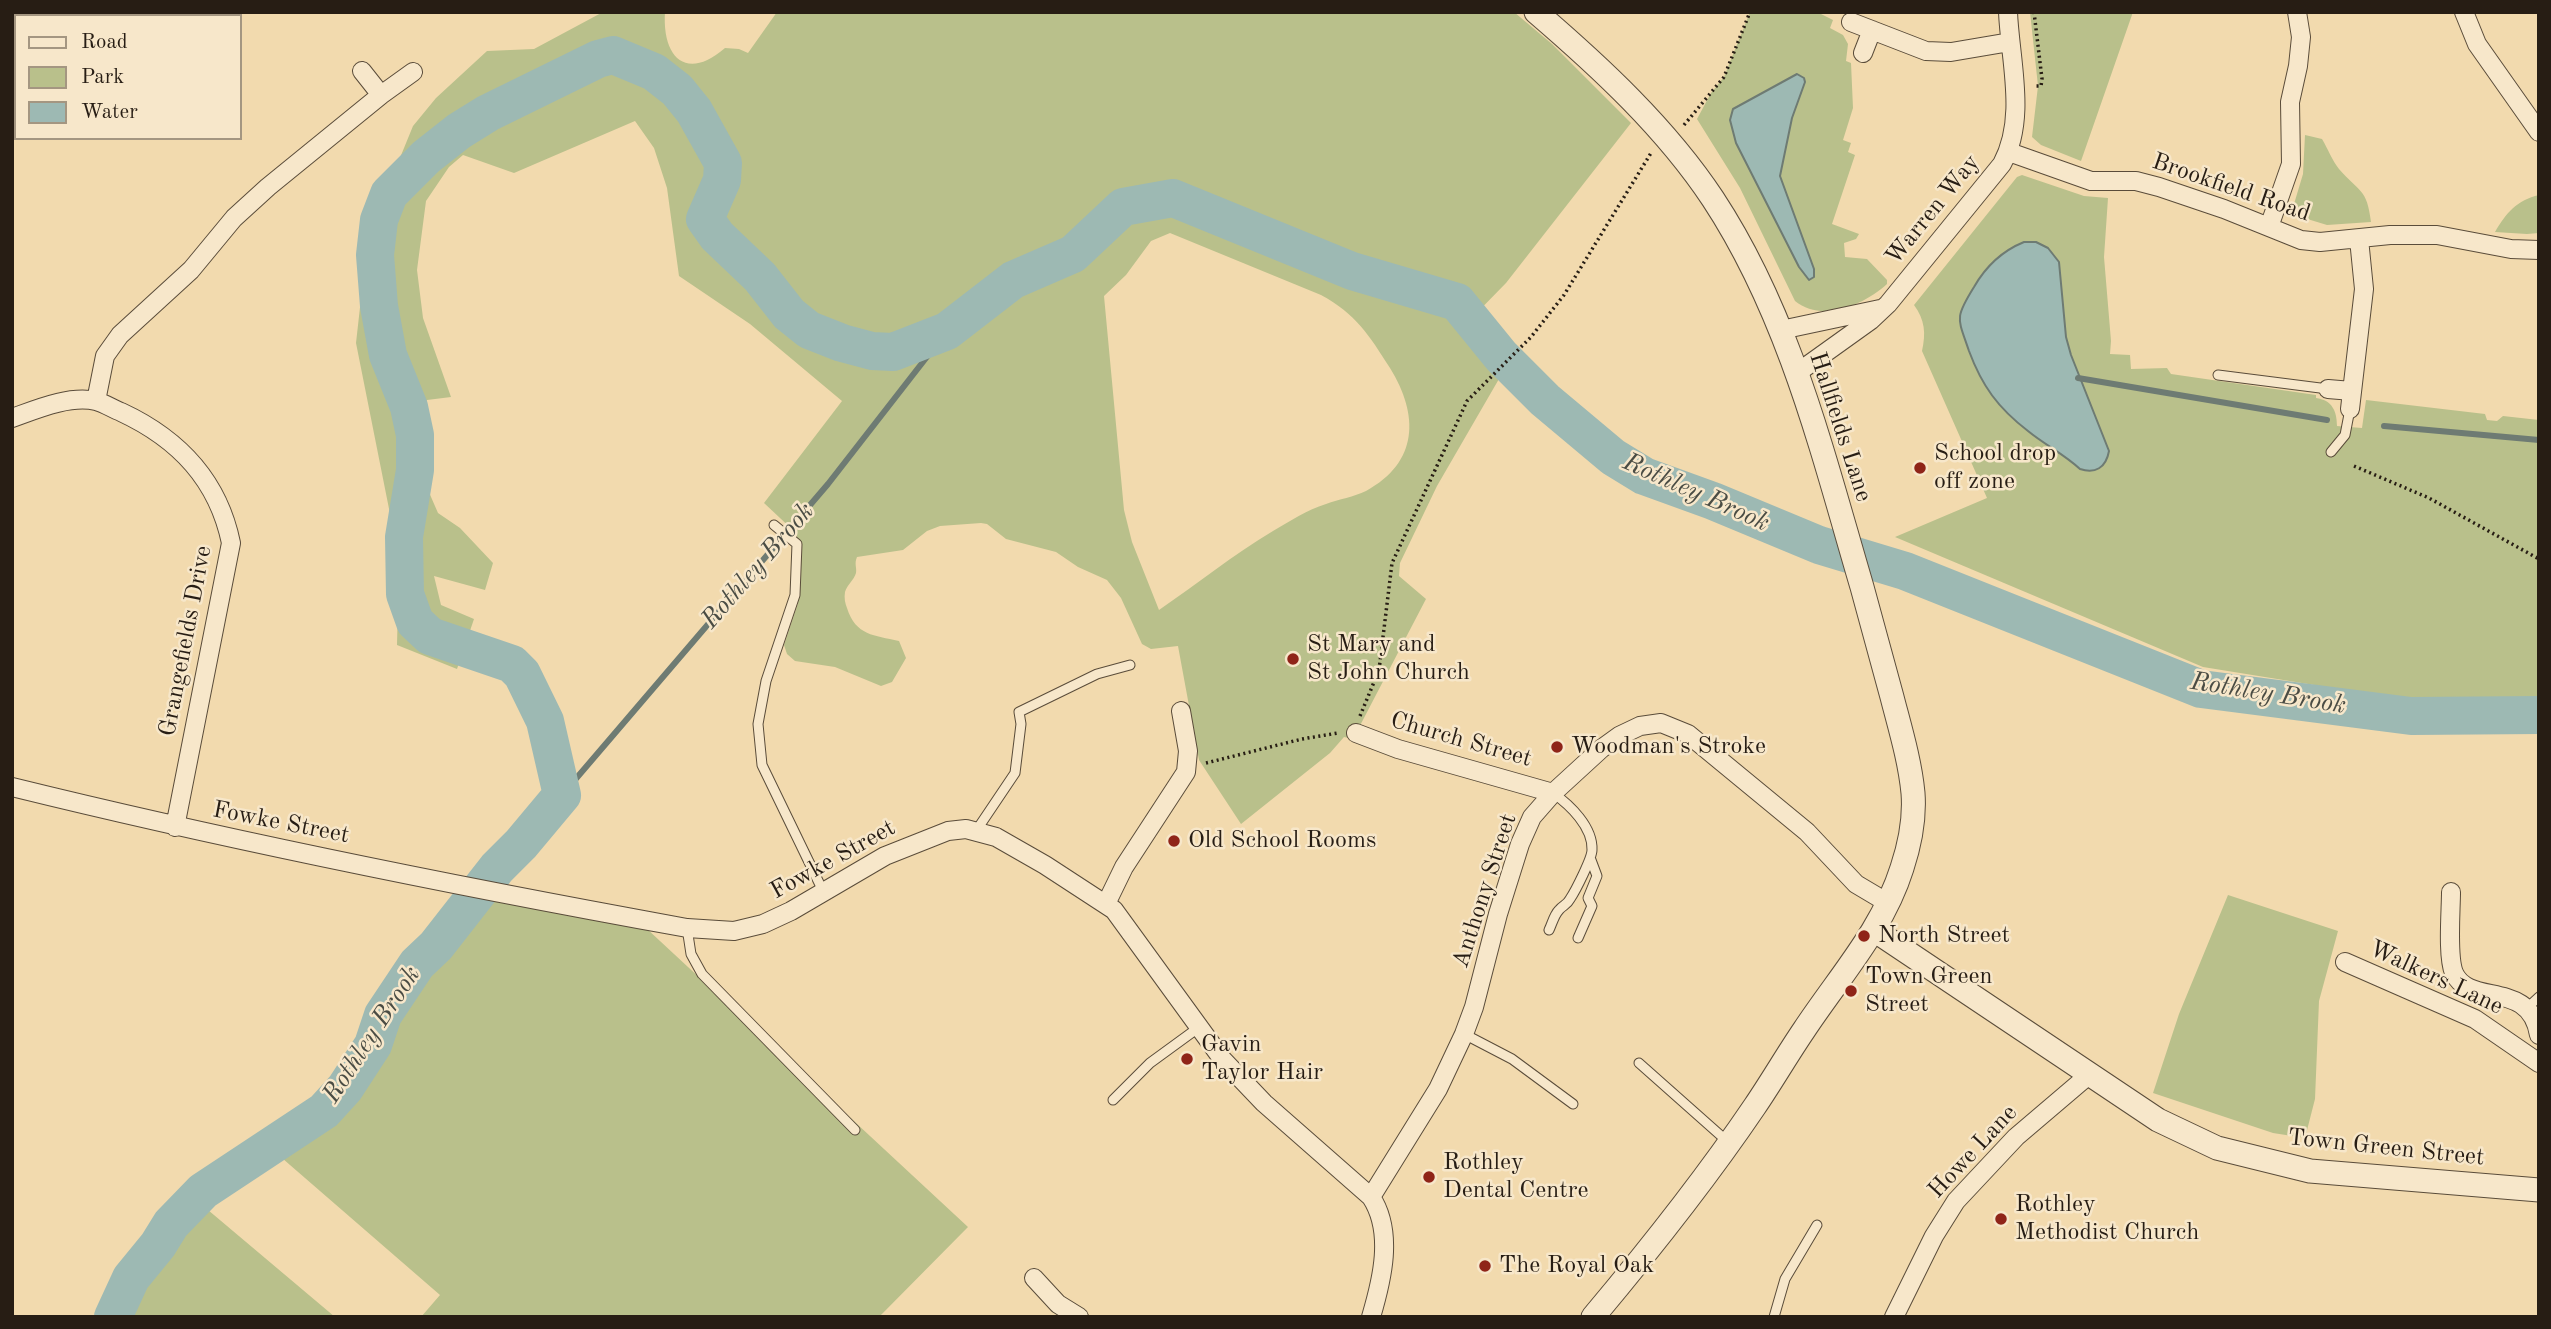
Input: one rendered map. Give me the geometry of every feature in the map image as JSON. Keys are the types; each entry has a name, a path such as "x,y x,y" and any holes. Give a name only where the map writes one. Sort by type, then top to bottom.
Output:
{"street":[{"name":"Hallfields Lane","path":"1536,12 1600,70 1666,140 1714,201 1738,242 1781,330 1797,373 1828,465 1867,605 1898,720 1913,792 1913,818 1902,869 1874,930"},
{"name":"Warren Way","path":"1797,373 1884,309 1986,186 2009,152 2015,112 2008,12"},
{"path":"2269,227 2291,164 2290,102 2301,37 2297,12"},
{"path":"2464,12 2486,59 2532,110 2539,132"},
{"path":"1851,22 1916,48 1935,52 2010,42"},
{"path":"1863,53 1872,30"},
{"path":"362,71 381,95"},
{"path":"96,401 105,356 120,335 191,270 234,218 268,187 413,72"},
{"name":"Brookfield Road","path":"2009,152 2091,181 2136,180 2308,241 2415,234 2437,235 2511,249 2539,250"},
{"path":"2328,389 2351,400 2364,289 2359,239"},
{"path":"1781,330 1884,309"},
{"name":"Grangefields Drive","path":"12,418 39,408 73,401 96,401 137,420 176,448 197,468 226,517 231,543 174,827"},
{"path":"1106,904 1124,867 1187,769 1187,742 1181,711"},
{"name":"Anthony Street","path":"1371,1197 1438,1089 1464,1034 1474,1007 1497,914 1525,831 1539,807 1601,749 1619,736 1640,726 1661,723 1672,726 1702,744 1807,832 1856,884 1888,903"},
{"name":"Church Street","path":"1356,733 1398,749 1553,793"},
{"name":"Fowke Street","path":"12,787 174,827 687,928 719,931 751,928 776,919 862,868 912,844 948,831 976,831 1011,844 1106,904 1122,918 1198,1028 1247,1086 1371,1197"},
{"path":"2446,903 2451,959 2458,980 2471,989 2532,1003 2539,1035"},
{"path":"1593,1317 1639,1263 1730,1143 1874,930"},
{"name":"Town Green Street","path":"1874,930 2180,1132 2234,1154 2338,1175 2539,1190"},
{"name":"Walkers Lane","path":"2346,962 2475,1018 2539,1063"},
{"name":"Howe Lane","path":"1894,1317 1934,1236 1956,1201 2015,1138 2090,1074"},
{"path":"1371,1197 1377,1205 1383,1242 1381,1279 1371,1317"},
{"path":"1034,1278 1058,1304 1079,1317"}],"lane":[{"path":"2218,375 2328,389"},
{"path":"2331,452 2345,435 2351,400"},
{"path":"775,525 797,544 795,595 766,681 758,724 762,765 823,891"},
{"path":"976,831 1015,773 1021,724 1019,712 1097,674 1130,665"},
{"path":"1553,793 1565,801 1583,825 1591,843 1591,860 1597,876 1588,898 1592,906 1578,938"},
{"path":"1549,930 1558,910 1569,902 1591,860"},
{"path":"687,928 691,954 702,974 855,1130"},
{"path":"1113,1100 1150,1063 1198,1028"},
{"path":"1464,1034 1512,1059 1573,1104"},
{"path":"1639,1063 1730,1143"},
{"path":"1774,1317 1786,1279 1817,1225"}],"path":[{"path":"1187,769 1302,738 1356,733 1360,711 1379,670 1392,563 1467,401 1546,320 1577,277 1647,160 1724,77 1750,12"},
{"path":"2014,85 2041,86 2034,12"},
{"path":"2354,466 2429,498 2539,559"}],"green space":[{"path":"603,12 665,12 665,28 672,52 679,60 699,63 725,48 748,53 777,12 1514,12 1552,44 1631,123 1506,283 1463,327 1503,372 1437,486 1400,563 1399,576 1426,599 1353,739 1344,737 1330,753 1241,824 1199,760 1178,646 1151,649 1142,644 1121,598 1107,580 1078,567 1056,552 1006,539 987,524 940,526 927,531 903,550 857,557 856,573 845,592 846,604 855,624 861,629 899,641 906,658 892,682 881,686 835,667 795,661 787,654 784,645 798,603 801,555 796,533 764,503 842,401 750,324 679,276 667,188 654,148 635,121 514,173 463,155 449,167 426,201 417,270 423,318 451,397 427,400 417,422 418,467 438,513 460,528 493,563 485,590 434,576 441,605 474,619 457,669 397,645 399,559 356,343 368,236 413,126 436,98 487,51 534,49","holes":["1170,233 1321,295 1344,310 1361,326 1390,368 1406,403 1409,436 1405,452 1396,466 1366,491 1319,506 1292,520 1244,549 1159,610 1132,542 1124,510 1104,296 1126,275 1151,241"]},
{"path":"1750,12 1817,12 1833,20 1830,28 1843,35 1848,44 1846,61 1851,63 1853,108 1843,140 1851,143 1848,152 1855,155 1832,224 1859,234 1856,239 1844,243 1845,257 1867,259 1887,280 1887,284 1867,299 1842,309 1818,311 1795,301 1740,188 1697,119 1711,93 1724,77"},
{"path":"2030,12 2133,12 2081,161 2041,145 2032,137 2038,86"},
{"path":"2305,135 2322,139 2339,169 2364,196 2371,222 2327,225 2291,214 2303,174"},
{"path":"2022,175 2084,196 2108,198 2104,257 2110,354 2130,355 2131,369 2167,368 2171,374 2316,395 2316,398 2326,401 2332,407 2337,426 2362,428 2366,400 2485,414 2487,420 2497,421 2503,416 2539,420 2539,698 2407,700 2203,667 1895,537 1987,498 1922,351 1924,327 1914,305 2017,177"},
{"path":"2539,195 2539,233 2495,232 2513,208 2524,200"},
{"path":"2228,895 2338,931 2319,1001 2315,1099 2305,1138 2273,1133 2153,1093 2179,1014"},
{"path":"488,897 646,928 968,1227 879,1317 421,1317 440,1295 275,1152 302,1134 353,1090 378,1049 389,1016 422,967 441,951"},
{"path":"195,1199 335,1317 111,1317 135,1274"}],"water":[{"path":"1797,74 1804,78 1805,82 1792,118 1780,176 1814,269 1814,277 1809,280 1799,267 1736,143 1730,120 1733,109"},
{"path":"2024,242 2036,242 2048,248 2059,262 2066,337 2109,451 2105,462 2095,470 2080,469 2008,414 1979,375 1962,332 1960,319 1963,306 1979,279 2002,255"}],"waterway":[{"name":"Rothley Brook","path":"113,1317 131,1278 171,1224 203,1191 324,1111 345,1088 373,1045 383,1015 417,964 436,946 497,868 562,795 545,721 522,674 512,664 430,636 415,622 405,594 404,537 415,470 415,435 409,407 388,355 379,306 375,255 379,220 389,194 426,157 459,131 488,113 598,59 613,55 654,72 677,90 694,111 723,163 722,180 705,219 717,236 760,277 789,314 809,330 842,343 872,351 893,352 947,331 1013,280 1073,254 1123,207 1173,198 1352,271 1457,302 1501,356 1545,400 1613,457 1644,476 1819,545 1905,571 2201,689 2411,716 2539,715"},
{"name":"Rothley Brook","path":"562,795 828,484 947,331"},
{"path":"2078,378 2327,420"},
{"path":"2384,426 2539,440"}],"place":[{"name":"School drop off zone","path":"1920,468"},
{"name":"St Mary and St John Church","path":"1293,659"},
{"name":"Woodman's Stroke","path":"1557,747"},
{"name":"Old School Rooms","path":"1174,841"},
{"name":"North Street","path":"1864,936"},
{"name":"Town Green Street","path":"1851,991"},
{"name":"Gavin Taylor Hair","path":"1187,1059"},
{"name":"Rothley Dental Centre","path":"1429,1177"},
{"name":"Rothley Methodist Church","path":"2001,1219"},
{"name":"The Royal Oak","path":"1485,1266"}]}
